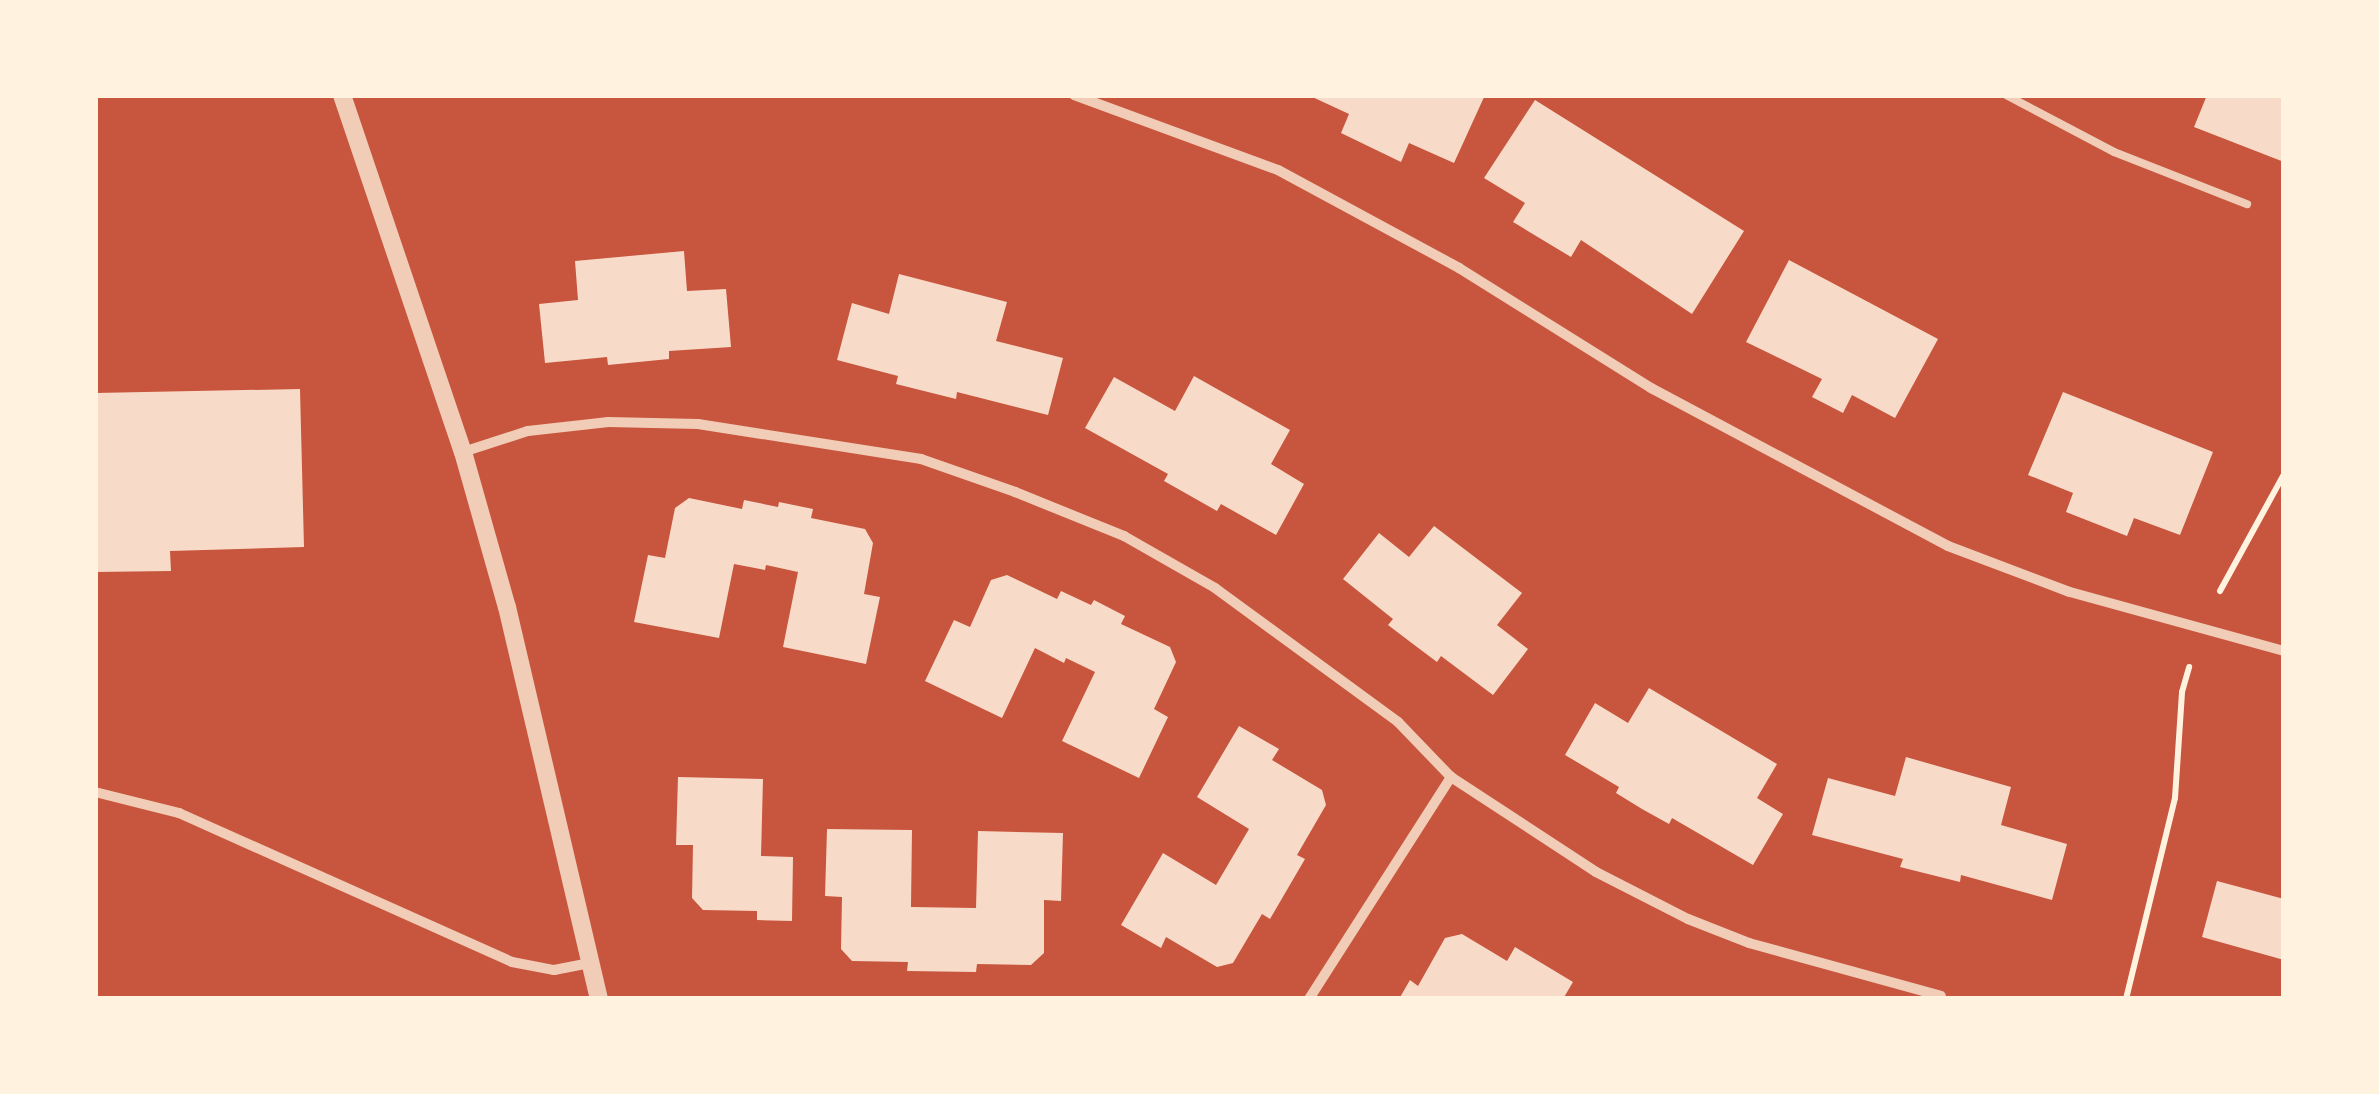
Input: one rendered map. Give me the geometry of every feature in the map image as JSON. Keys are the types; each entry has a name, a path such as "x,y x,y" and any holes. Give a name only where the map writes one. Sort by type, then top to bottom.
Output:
{"street":[{"path":"342,95 462,452 508,607 599,999"},
{"path":"1074,95 1278,170 1459,268 1652,388 1948,546 2070,592 2284,652"},
{"path":"462,452 528,432 626,422 768,432 922,459 1124,536 1215,588 1398,722 1451,777 1596,872 1688,920 1828,967 1941,996"},
{"path":"1309,999 1451,777"},
{"path":"95,792 179,813 512,962 554,970 590,963"}],"lane":[{"path":"2006,95 2114,152 2248,204"}],"path":[{"path":"2126,999 2175,798 2182,692 2200,628 2284,474"}],"building":[{"path":"1308,95 1485,95 1454,163 1409,143 1401,162 1341,133 1349,114"},
{"path":"2207,95 2284,95 2284,162 2194,127"},
{"path":"1535,100 1744,231 1692,314 1581,240 1571,257 1513,222 1525,203 1484,178"},
{"path":"684,251 687,291 726,289 731,347 669,351 669,359 608,365 607,357 545,363 539,304 578,300 575,261"},
{"path":"1789,260 1938,339 1895,418 1852,395 1843,413 1812,397 1822,379 1746,342"},
{"path":"899,274 1007,302 996,341 1063,358 1048,415 957,392 956,399 896,384 898,376 837,360 852,303 889,314"},
{"path":"1194,376 1290,430 1271,464 1304,484 1276,535 1221,504 1217,511 1164,481 1168,474 1085,428 1114,377 1175,411"},
{"path":"300,389 304,547 170,551 171,571 95,572 95,393"},
{"path":"2063,392 2213,452 2180,535 2134,518 2127,536 2066,512 2073,493 2028,475"},
{"path":"689,498 742,509 744,500 778,507 779,502 813,509 811,518 865,529 873,543 864,594 880,597 866,664 783,647 798,572 766,565 765,570 734,564 719,638 634,622 648,555 665,558 675,508"},
{"path":"1434,526 1522,593 1497,625 1528,649 1493,695 1441,656 1437,662 1388,625 1393,619 1343,579 1379,533 1409,557"},
{"path":"1007,575 1057,599 1061,591 1091,605 1094,600 1125,616 1121,624 1170,647 1176,662 1154,709 1168,717 1139,778 1062,741 1095,672 1066,658 1064,663 1035,648 1002,718 925,681 954,620 970,627 991,580"},
{"path":"1649,688 1777,764 1757,798 1783,814 1753,865 1672,818 1669,824 1642,809 1616,793 1619,787 1565,755 1595,703 1628,723"},
{"path":"1239,726 1279,749 1272,760 1322,790 1326,805 1297,855 1305,859 1270,919 1262,914 1233,963 1217,967 1166,937 1161,948 1121,925 1163,853 1216,885 1249,829 1197,797"},
{"path":"1906,757 2011,787 2001,825 2067,844 2052,900 1961,875 1960,882 1900,867 1903,859 1812,835 1828,778 1895,796"},
{"path":"678,777 763,779 761,856 793,857 792,921 757,920 757,911 703,910 692,898 693,845 676,845"},
{"path":"827,829 912,830 911,907 976,908 978,831 1063,833 1061,901 1044,900 1044,953 1031,965 977,964 976,972 907,971 908,962 852,961 841,949 842,897 825,896"},
{"path":"2217,881 2284,899 2284,960 2202,937"},
{"path":"1462,934 1507,961 1515,947 1573,982 1563,999 1399,999 1410,980 1418,986 1445,938"}]}
